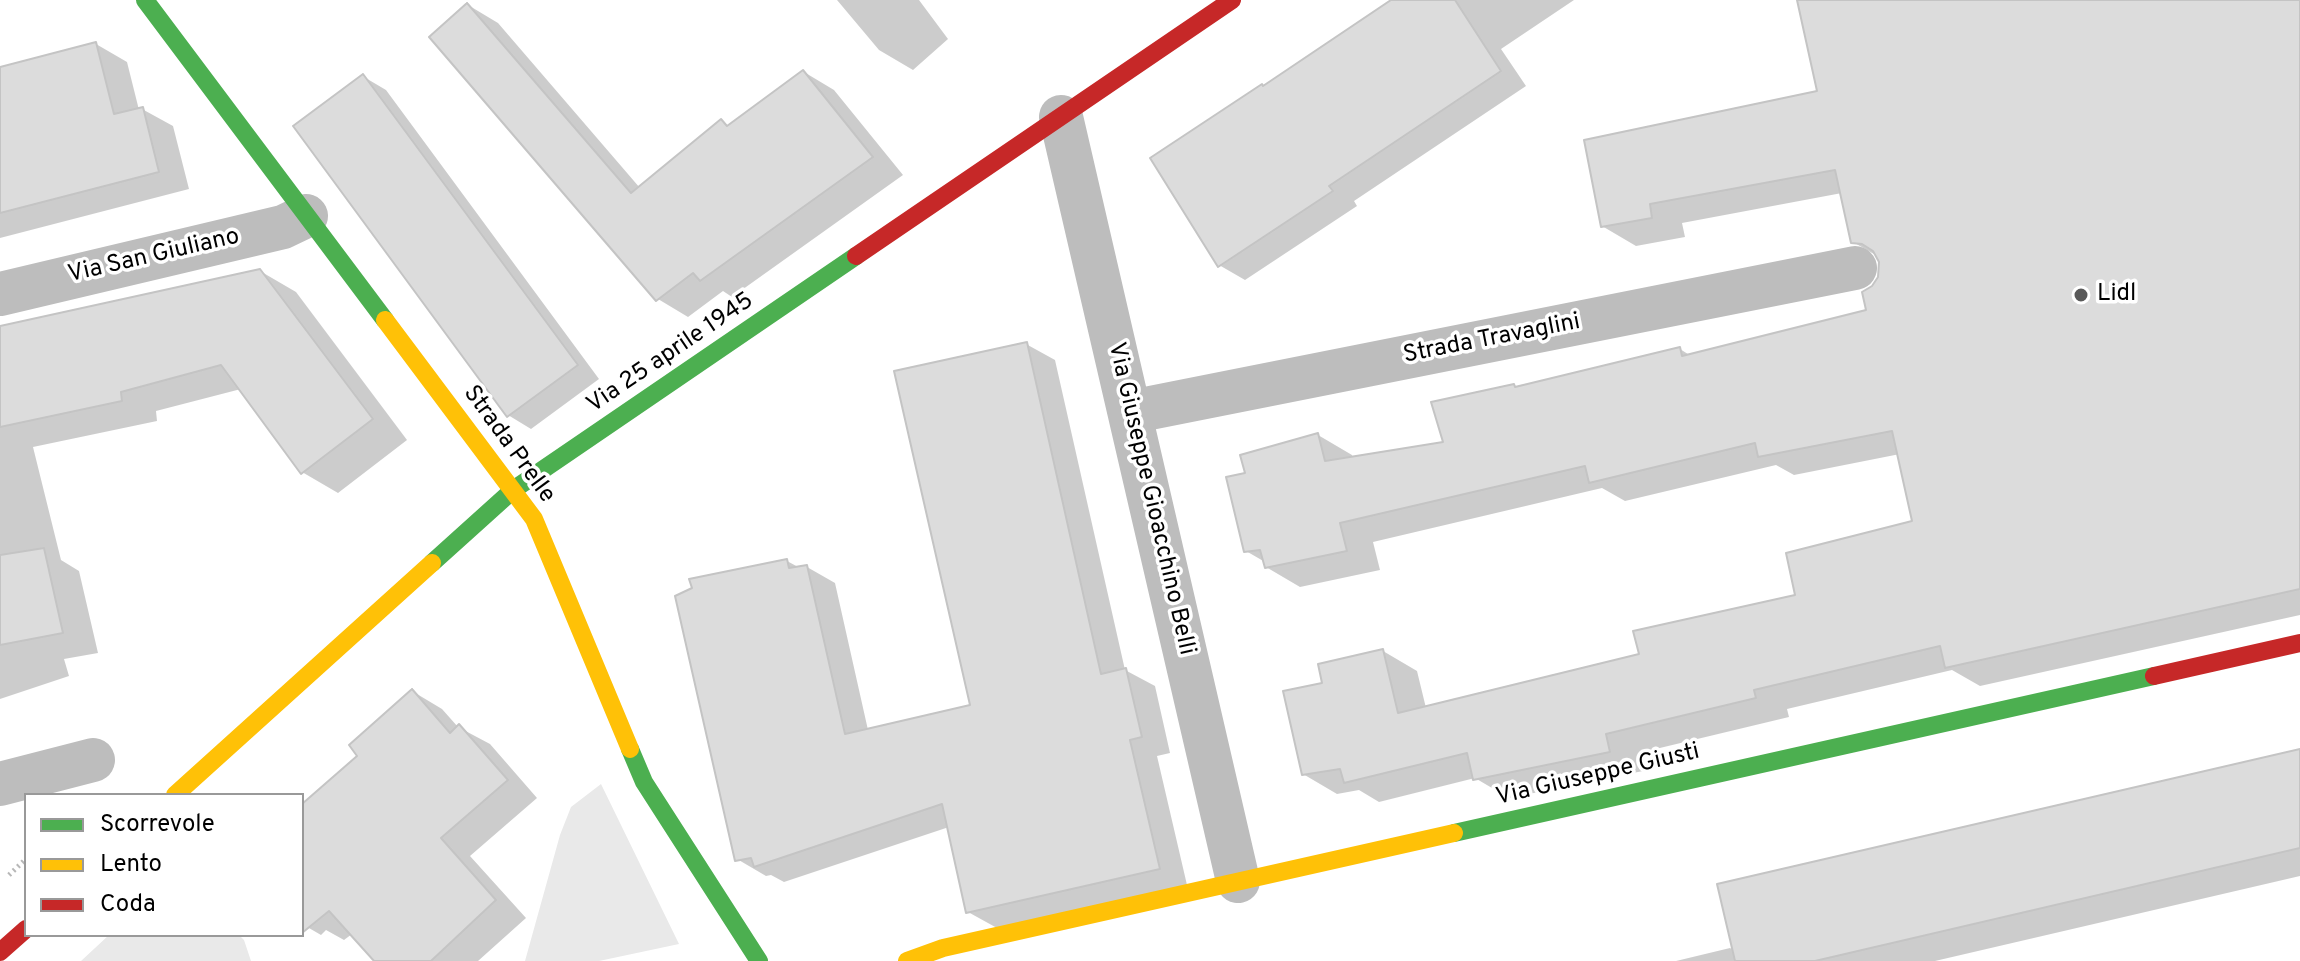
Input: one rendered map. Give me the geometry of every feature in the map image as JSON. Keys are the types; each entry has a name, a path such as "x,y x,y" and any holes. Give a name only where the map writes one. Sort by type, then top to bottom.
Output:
{"street":[{"name":"Strada Prelle","path":"145,0 534,519 644,782 759,961"},
{"name":"Via 25 aprile 1945","path":"177,793 513,490 1232,0"},
{"name":"Via Giuseppe Gioacchino Belli","path":"1061,117 1238,881"},
{"name":"Via San Giuliano","path":"0,294 283,227 306,216"},
{"name":"Strada Travaglini","path":"1130,412 1855,268"},
{"name":"Via Giuseppe Giusti","path":"907,961 943,948 2300,643"},
{"path":"0,784 93,760"},
{"path":"0,952 24,931"}],"path":[{"path":"0,883 24,861"}],"shaded area":[{"path":"601,784 679,944 599,961 525,961 560,835 571,807"},
{"path":"107,937 241,937 251,961 81,961"}],"building":[{"path":"1391,0 1455,0 1501,71 1329,186 1333,191 1218,267 1150,158"},
{"name":"Lidl","path":"1797,0 2300,0 2300,589 1945,668 1940,646 1754,690 1756,698 1606,734 1610,752 1473,780 1467,753 1344,783 1340,769 1302,775 1283,691 1322,683 1318,664 1383,649 1398,713 1639,654 1633,631 1795,595 1786,553 1912,521 1892,431 1758,457 1755,443 1589,483 1585,466 1340,523 1347,551 1265,568 1260,550 1244,552 1226,477 1245,473 1240,455 1318,433 1325,461 1443,442 1431,402 1514,384 1515,387 1680,347 1682,356 1866,310 1862,292 1872,286 1878,277 1879,262 1873,251 1862,244 1851,243 1835,170 1650,204 1652,218 1601,227 1584,140 1817,91"},
{"path":"467,3 631,193 721,119 727,126 803,70 873,157 700,281 693,273 656,301 429,37"},
{"path":"96,42 114,114 143,107 159,172 0,213 0,67"},
{"path":"363,74 578,365 507,417 293,126"},
{"path":"260,269 373,419 301,474 221,365 121,392 122,401 0,427 0,326"},
{"path":"1027,342 1101,674 1126,668 1142,737 1130,740 1160,869 966,913 942,804 754,867 751,858 735,861 675,596 692,588 689,579 787,559 789,568 807,565 845,734 970,705 894,371"},
{"path":"44,548 63,633 0,645 0,555"},
{"path":"412,689 450,733 459,724 508,780 441,838 496,900 431,961 374,961 329,911 304,931 304,802 357,756 349,745"},
{"path":"2300,749 2300,848 1815,961 1735,961 1717,884"}],"traffic: fast":[{"path":"145,0 385,320"},
{"path":"432,563 513,490 856,256"},
{"path":"1454,833 2154,676"},
{"path":"630,749 644,782 759,961"}],"traffic: slow":[{"path":"385,320 534,519 630,749"},
{"path":"177,793 432,563"},
{"path":"907,961 943,948 1454,833"}],"traffic: jam":[{"path":"856,256 1232,0"},
{"path":"2154,676 2300,643"},
{"path":"0,952 24,931"}],"place":[{"name":"Lidl","path":"2081,295"}]}
